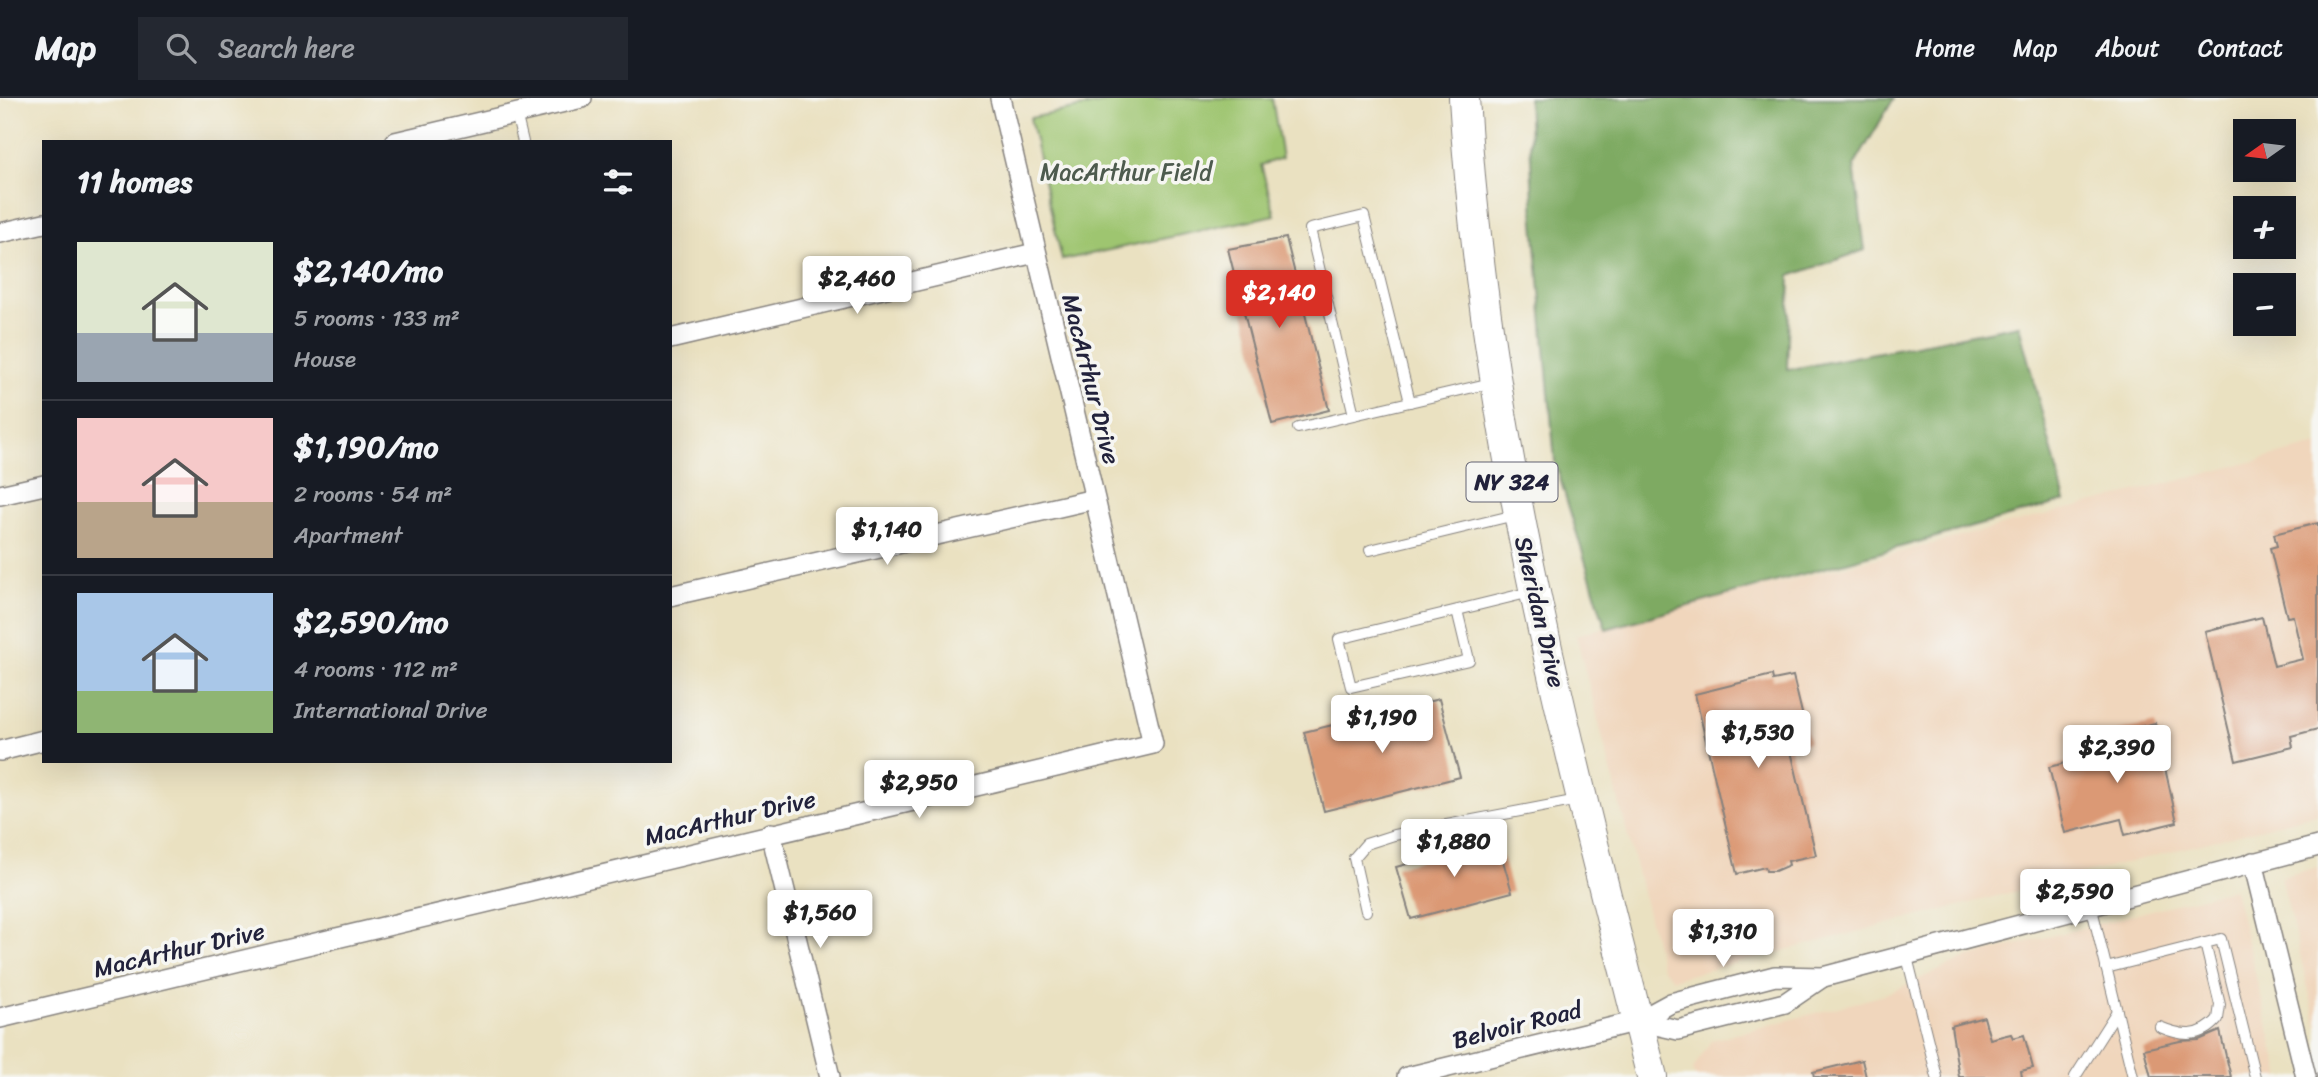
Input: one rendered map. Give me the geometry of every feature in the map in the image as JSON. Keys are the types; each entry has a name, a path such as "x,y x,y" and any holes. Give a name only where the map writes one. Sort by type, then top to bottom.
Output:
{"main road":[{"name":"Sheridan Drive","path":"1464,98 1473,211 1496,382 1518,514 1582,800 1652,1077"}],"street":[{"path":"412,140 463,134 516,113 582,98"},
{"name":"MacArthur Drive","path":"0,1018 1153,744 1000,98"},
{"path":"0,233 42,223"},
{"path":"672,339 1035,253"},
{"path":"0,495 42,485"},
{"path":"672,596 1094,499"},
{"path":"0,751 42,740"},
{"path":"771,833 830,1077"},
{"path":"1638,1021 1671,1003 1775,976 1823,977 2318,845"},
{"path":"2253,862 2306,1077"},
{"path":"1638,1021 1678,1030 1785,1003 1823,977"},
{"name":"Belvoir Road","path":"1407,1077 1638,1021"}],"lane":[{"path":"516,113 523,140"},
{"path":"1354,415 1310,229 1364,216 1409,402"},
{"path":"1298,428 1496,382"},
{"path":"1370,550 1518,514"},
{"path":"1457,610 1469,660 1351,687 1339,639 1457,610 1535,591"},
{"path":"1366,911 1354,858 1366,844 1394,835 1582,800"},
{"path":"2091,904 2133,1077"},
{"path":"2106,968 2221,939 2255,1077"},
{"path":"2160,1027 2181,1036 2208,1028 2218,1018 2220,1006 2205,943"},
{"path":"1906,953 1937,1077"},
{"path":"2075,1077 2117,1011"}],"shaded area":[{"path":"2318,445 2318,814 1673,979 1662,968 1576,635"},
{"path":"2318,867 2318,1029 2281,877"},
{"path":"2234,889 2281,1077 1695,1077 1693,1069 1712,1040 1881,996 1969,957"}],"green space":[{"name":"MacArthur Field","path":"1127,98 1272,98 1282,158 1261,165 1275,215 1062,260 1030,118"},
{"path":"1528,98 1894,98 1854,166 1865,250 1790,276 1787,370 2019,325 2065,501 1606,629 1555,462 1534,223"}],"building":[{"path":"1286,238 1329,410 1272,424 1228,249"},
{"path":"2318,523 2318,729 2291,736 2293,747 2236,761 2205,631 2262,617 2274,666 2303,659 2293,616 2287,617 2270,548 2277,546 2274,534"},
{"path":"1772,675 1773,680 1793,676 1809,742 1790,747 1816,855 1788,861 1789,865 1775,871 1766,871 1765,867 1737,874 1695,694"},
{"path":"1439,699 1460,777 1324,811 1304,732"},
{"path":"2155,723 2177,822 2125,835 2121,819 2065,833 2049,767 2104,754 2100,736"},
{"path":"1497,840 1512,892 1411,919 1396,867"},
{"path":"1984,1017 1990,1039 2011,1034 2013,1038 2024,1035 2033,1068 2021,1071 2022,1077 1959,1077 1951,1026"},
{"path":"2220,1031 2231,1077 2151,1077 2144,1049 2199,1040"},
{"path":"1862,1060 1866,1077 1814,1077 1813,1072"}]}
